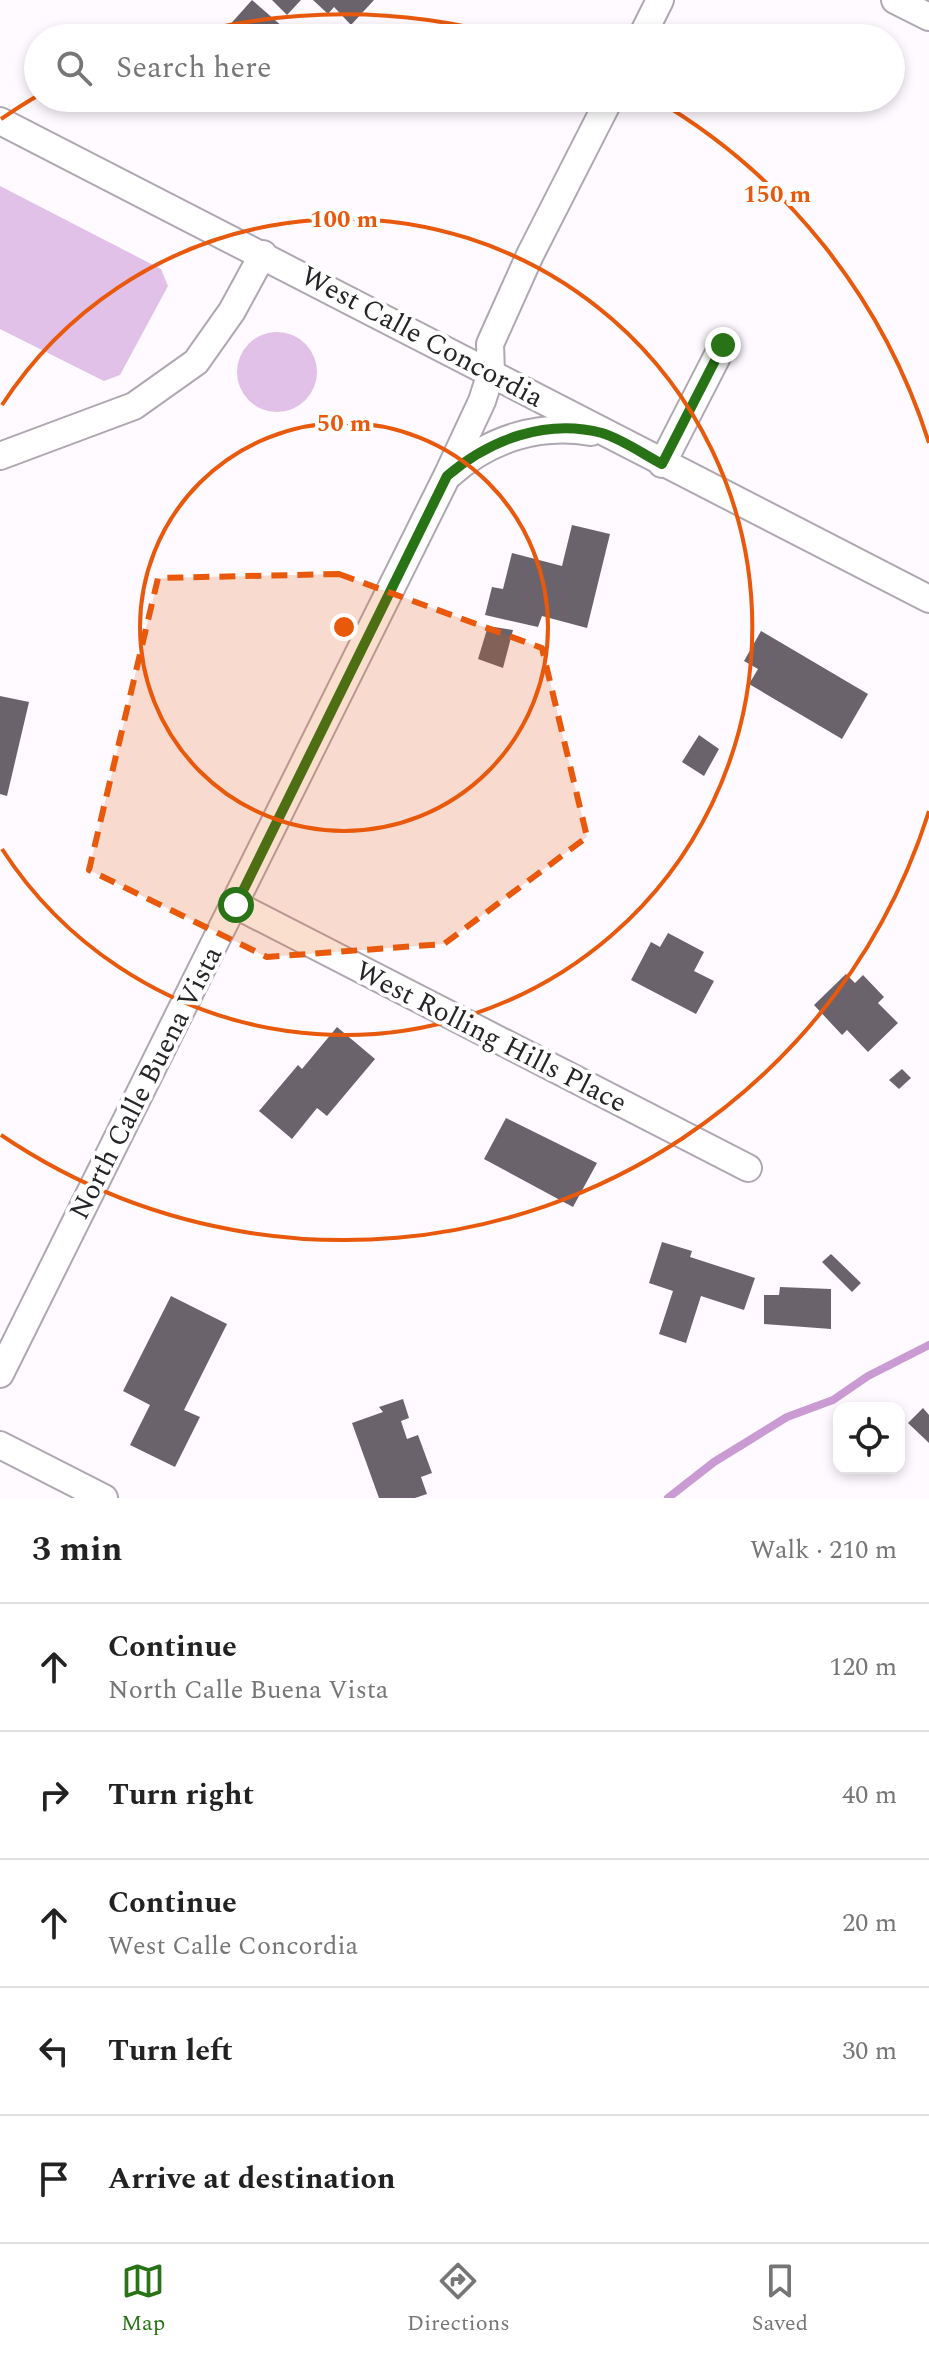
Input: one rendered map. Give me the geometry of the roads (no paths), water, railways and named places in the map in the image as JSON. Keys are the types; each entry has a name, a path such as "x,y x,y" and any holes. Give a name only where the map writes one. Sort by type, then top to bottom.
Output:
{"street":[{"path":"648,24 660,0"},
{"path":"895,0 929,17"},
{"name":"North Calle Buena Vista","path":"0,1374 447,476 482,401 491,373 490,344 530,255 603,112"},
{"name":"West Calle Concordia","path":"0,121 929,599"},
{"path":"0,456 134,406 196,362 232,311 263,254"},
{"path":"662,464 723,345"},
{"path":"447,476 482,450 523,434 564,429 604,434"},
{"name":"West Rolling Hills Place","path":"236,905 748,1168"},
{"path":"0,1445 104,1498"}],"waterway":[{"path":"668,1498 714,1462 787,1417 833,1400 868,1376 929,1345"}]}
